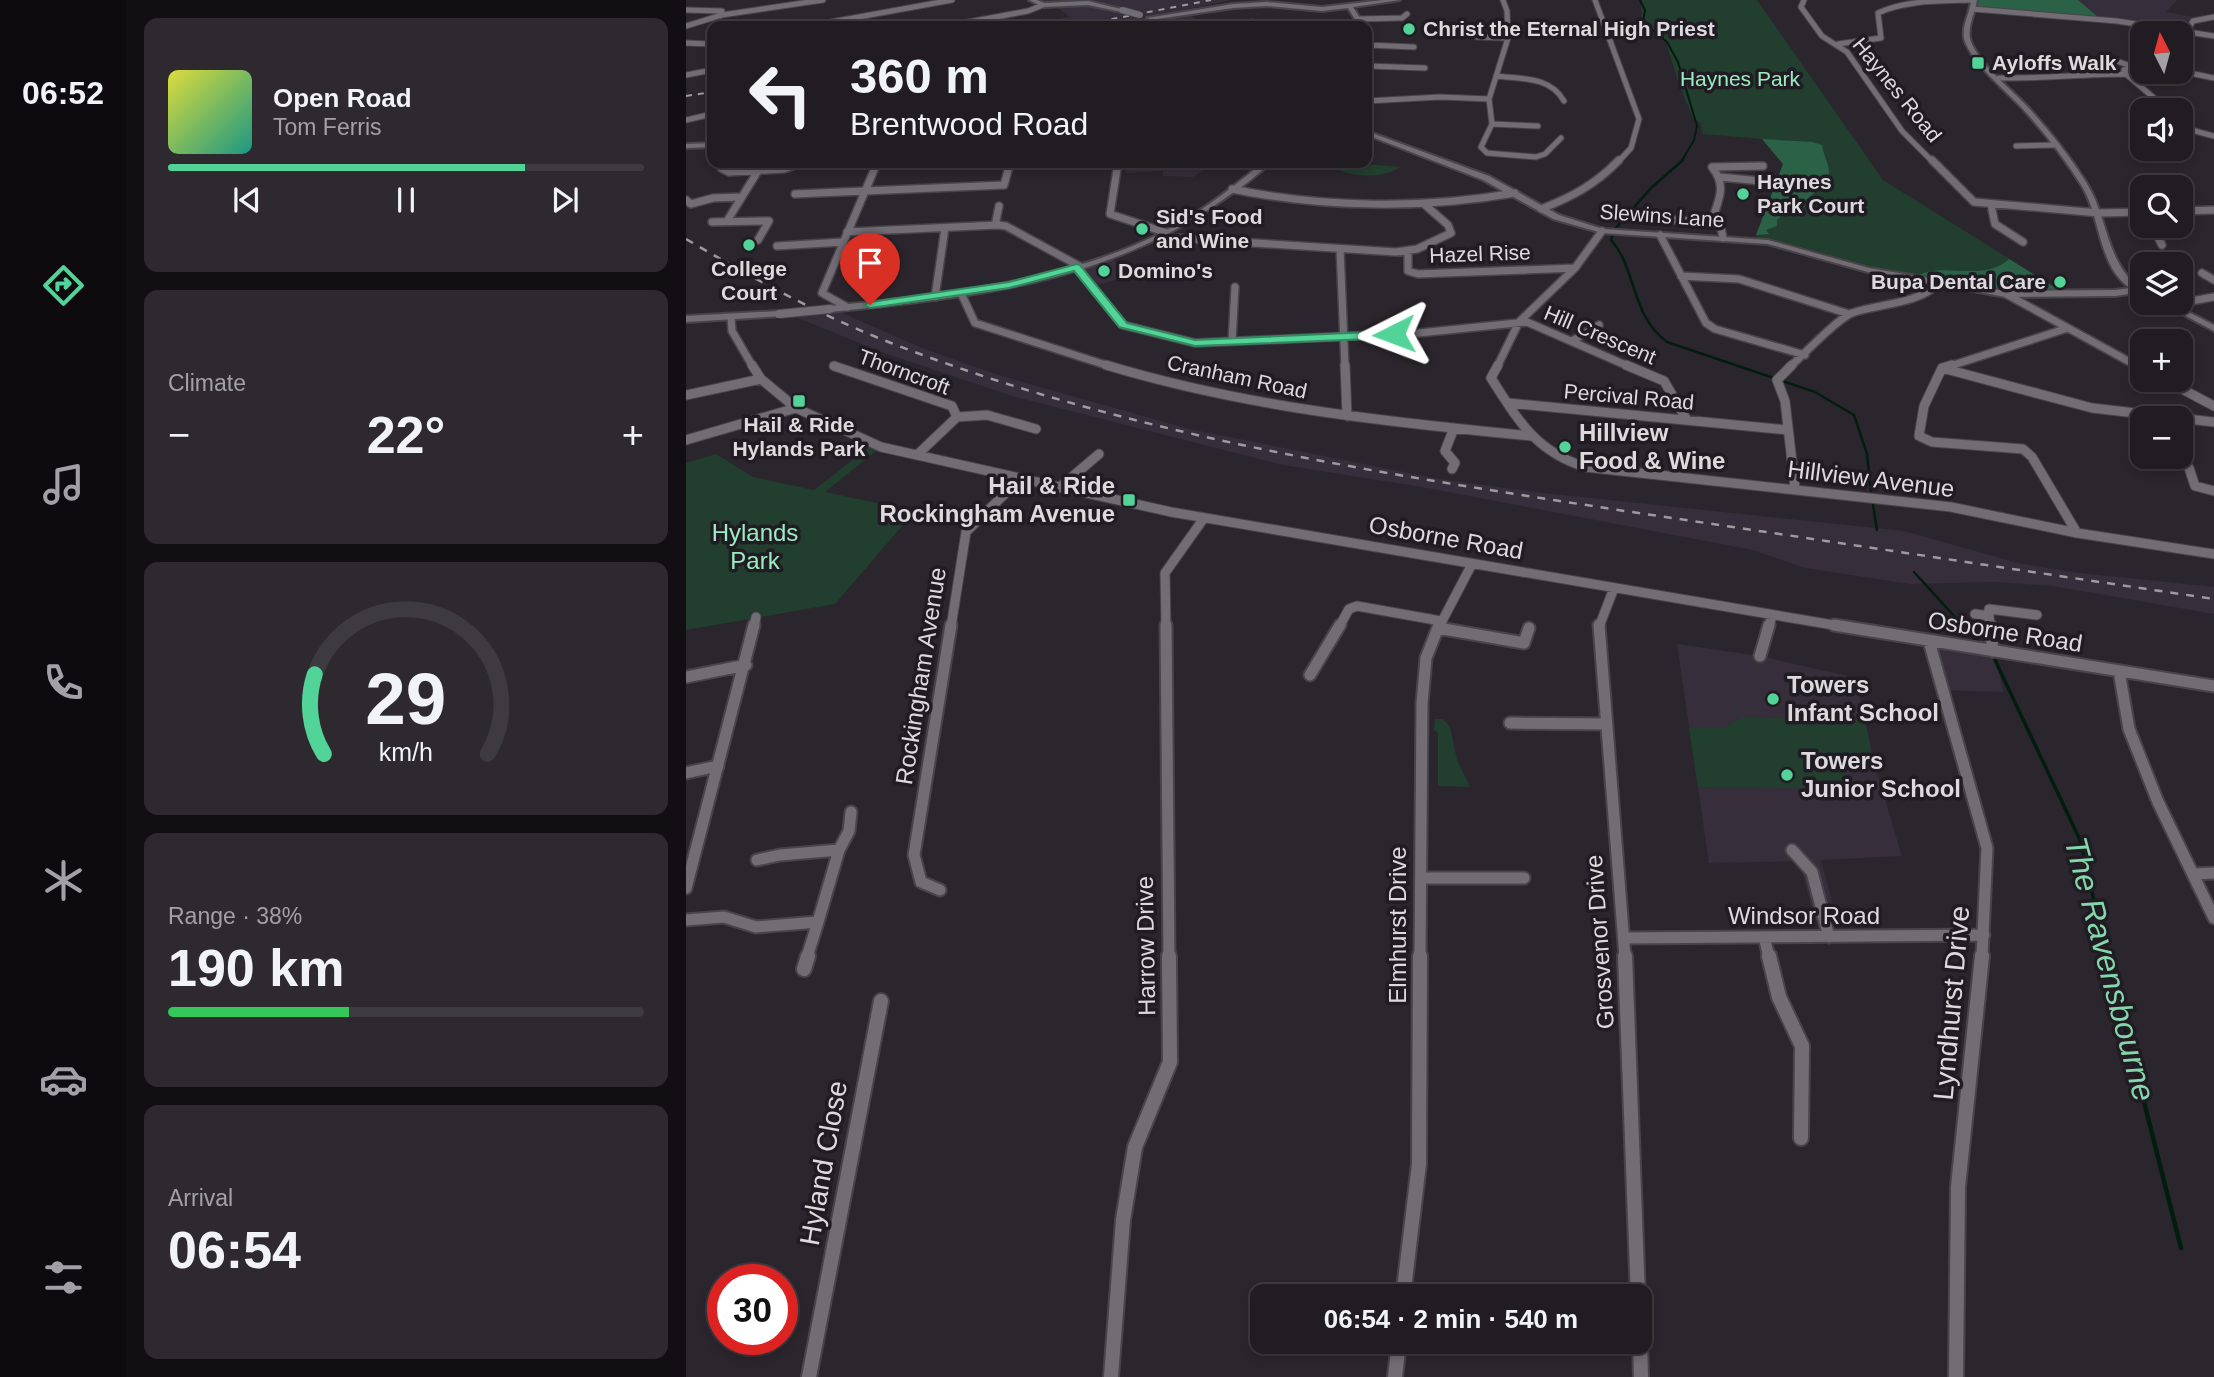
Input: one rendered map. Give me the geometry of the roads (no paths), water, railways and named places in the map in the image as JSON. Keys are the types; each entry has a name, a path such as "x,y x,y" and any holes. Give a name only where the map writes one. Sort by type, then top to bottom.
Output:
{"street":[{"path":"686,26 736,13 822,0"},
{"path":"837,21 953,0"},
{"path":"1032,0 1043,5"},
{"path":"1150,18 1245,5 1311,9 1397,0"},
{"path":"1503,0 1508,38 1489,99 1492,124 1480,147 1486,153 1536,157 1545,154 1561,138"},
{"path":"1541,209 1574,196 1601,179 1631,148 1639,119 1595,0"},
{"name":"Haynes Road","path":"1804,0 1801,7 1822,36 1847,52 1902,131 1974,202 2099,213 2130,212"},
{"path":"1838,44 1881,38 1878,13 1899,1 1973,3 2130,23"},
{"path":"974,21 1028,11 1043,5 1091,2 1158,21"},
{"path":"1351,3 1359,19 1403,17"},
{"path":"1973,3 1967,41 2057,145 2086,188 2099,213 2108,252 2114,265 2130,284"},
{"path":"686,10 736,13"},
{"path":"2193,22 2214,17"},
{"path":"2193,32 2214,36"},
{"path":"1477,37 1508,38"},
{"path":"686,43 707,44"},
{"path":"1372,45 1414,47"},
{"path":"2102,55 2130,66"},
{"path":"1372,66 1424,68"},
{"path":"2130,67 2124,70 2126,75 2154,98"},
{"path":"686,75 707,71"},
{"path":"1999,78 2043,79 2067,74 2126,75"},
{"path":"2193,74 2214,78"},
{"path":"1496,76 1542,82 1557,88 1564,101"},
{"path":"1372,102 1440,97 1489,99"},
{"path":"686,120 707,115"},
{"path":"1492,124 1538,126"},
{"path":"2193,130 2214,136"},
{"name":"Slewins Lane","path":"1372,135 1486,178 1541,209 1602,232 1768,242 1868,270 2006,294 2130,292"},
{"path":"686,146 707,145"},
{"path":"2016,146 2057,145"},
{"path":"1712,220 1721,195 1720,177 1712,167 1762,163 1761,185 1720,177"},
{"path":"721,168 729,172 787,168"},
{"path":"847,307 822,293 875,168"},
{"path":"795,194 1003,185 1008,168"},
{"path":"1117,168 1110,214 1163,235 1340,249 1408,251 1447,237 1451,233 1448,226 1424,204"},
{"path":"686,319 779,314 935,297 1009,285 1079,267 1163,235 1259,168"},
{"path":"727,221 758,171"},
{"path":"1232,189 1274,197 1424,204 1469,202 1516,193"},
{"path":"686,200 691,204 713,198 742,197"},
{"path":"1991,205 1995,224 2023,242"},
{"path":"998,225 996,221 999,206"},
{"path":"2193,211 2214,210"},
{"path":"1646,214 1681,221 1712,220 1721,228 1723,238"},
{"path":"712,222 769,221 760,237 750,234"},
{"path":"847,232 1006,226 1079,267 1123,325 1195,343 1419,333 1519,322 1575,268 1602,232"},
{"path":"935,297 945,228"},
{"path":"1660,236 1710,326 1805,355"},
{"path":"2158,238 2162,245"},
{"path":"777,246 843,242"},
{"path":"1340,249 1347,416"},
{"name":"Hazel Rise","path":"1408,251 1410,274 1575,268"},
{"path":"2202,274 2214,280"},
{"path":"1681,276 1739,279 1849,314"},
{"path":"1795,488 1785,401 1778,378 1849,314 1918,296 1932,290 1939,283"},
{"path":"1232,341 1233,317 1237,310 1235,287"},
{"name":"Cranham Road","path":"961,293 975,323 1055,350 1254,402 1347,416 1531,436"},
{"path":"2006,294 2130,362"},
{"path":"2193,300 2214,297"},
{"path":"2189,315 2214,328"},
{"name":"Osborne Road","path":"731,318 736,339 761,379 796,408 838,430 878,446 1204,518 1772,615 2214,686"},
{"name":"Hill Crescent","path":"1519,322 1527,322 1664,381 1687,420"},
{"name":"Hillview Avenue","path":"1519,322 1491,378 1531,436 1549,454 1585,467 1951,507 2077,533 2214,554"},
{"path":"1572,341 1599,325"},
{"path":"2068,328 1942,368 1924,406 1919,436 1922,440 2023,449 2032,457 2077,533"},
{"name":"Thorncroft","path":"835,366 952,406 957,417"},
{"path":"1942,368 2092,408 2214,422"},
{"path":"686,395 761,379"},
{"path":"2188,392 2214,406"},
{"name":"Percival Road","path":"1508,403 1788,429"},
{"path":"686,440 710,438 796,408"},
{"name":"Thorncroft","path":"917,455 957,417 987,415 1036,429"},
{"path":"1452,469 1455,463 1445,451 1454,428"},
{"path":"1059,488 1099,454"},
{"path":"2189,469 2195,486 2214,491"},
{"name":"Rockingham Avenue","path":"940,890 921,882 914,855 966,532 1021,478"},
{"name":"Harrow Drive","path":"1111,1377 1123,1220 1135,1147 1170,1062 1165,573 1204,518"},
{"name":"Elmhurst Drive","path":"1405,1284 1419,1164 1422,703 1426,658 1472,564"},
{"name":"Grosvenor Drive","path":"1614,588 1599,626 1625,938 1638,1284"},
{"path":"1310,675 1349,609 1357,606 1524,643 1529,628"},
{"path":"1993,651 1989,609 2037,615"},
{"path":"1975,614 1989,616"},
{"path":"1760,656 1772,615"},
{"path":"686,888 747,665 756,617"},
{"name":"Lyndhurst Drive","path":"1929,641 1987,848 1984,936 1958,1187 1956,1377"},
{"path":"686,677 747,665"},
{"path":"2119,671 2129,729 2158,802 2214,918"},
{"path":"1510,723 1606,724"},
{"path":"686,773 718,765"},
{"path":"804,969 839,850 849,831 851,812"},
{"path":"764,863 780,855 839,850"},
{"path":"1792,850 1812,872 1829,937"},
{"path":"2194,874 2214,873"},
{"path":"1422,878 1524,878"},
{"path":"686,920 724,917 756,927 818,922"},
{"name":"Windsor Road","path":"1625,938 1984,936"},
{"path":"1764,937 1779,997 1802,1046 1801,1138"},
{"name":"Hyland Close","path":"809,1377 881,1001"},
{"path":"1395,1377 1398,1354"},
{"path":"1640,1354 1641,1377"}],"waterway":[{"name":"The Ravensbourne","path":"1640,0 1645,10 1643,22 1667,42 1678,62 1697,126 1694,140 1681,161"},
{"name":"The Ravensbourne","path":"1615,229 1651,188 1681,161"},
{"name":"The Ravensbourne","path":"1612,236 1611,240 1626,264 1646,318 1667,342 1815,392 1854,415 1867,454 1871,491"},
{"name":"The Ravensbourne","path":"1873,505 1877,530"},
{"name":"The Ravensbourne","path":"1914,572 1964,627"},
{"name":"The Ravensbourne","path":"1962,625 1977,641"},
{"name":"The Ravensbourne","path":"1995,660 2080,840 2107,957"},
{"name":"The Ravensbourne","path":"2107,956 2181,1248"}],"railway":[{"path":"1102,21 1211,0"},
{"path":"686,96 707,93"},
{"path":"686,239 787,295 891,343 980,375 1161,427 1438,482 2214,599"}],"place":[{"name":"Christ the Eternal High Priest","path":"1409,29"},
{"name":"Ayloffs Walk","path":"1978,63"},
{"name":"Haynes Park Court","path":"1743,194"},
{"name":"Sid's Food and Wine","path":"1142,229"},
{"name":"College Court","path":"749,245"},
{"name":"Domino's","path":"1104,271"},
{"name":"Bupa Dental Care","path":"2060,282"},
{"name":"Hail & Ride Hylands Park","path":"799,401"},
{"name":"Hillview Food & Wine","path":"1565,447"},
{"name":"Hail & Ride Rockingham Avenue","path":"1129,500"},
{"name":"Towers Infant School","path":"1773,699"},
{"name":"Towers Junior School","path":"1787,775"}],"park label":[{"name":"Haynes Park","path":"1740,79"},
{"name":"Hylands Park","path":"755,547"}]}
